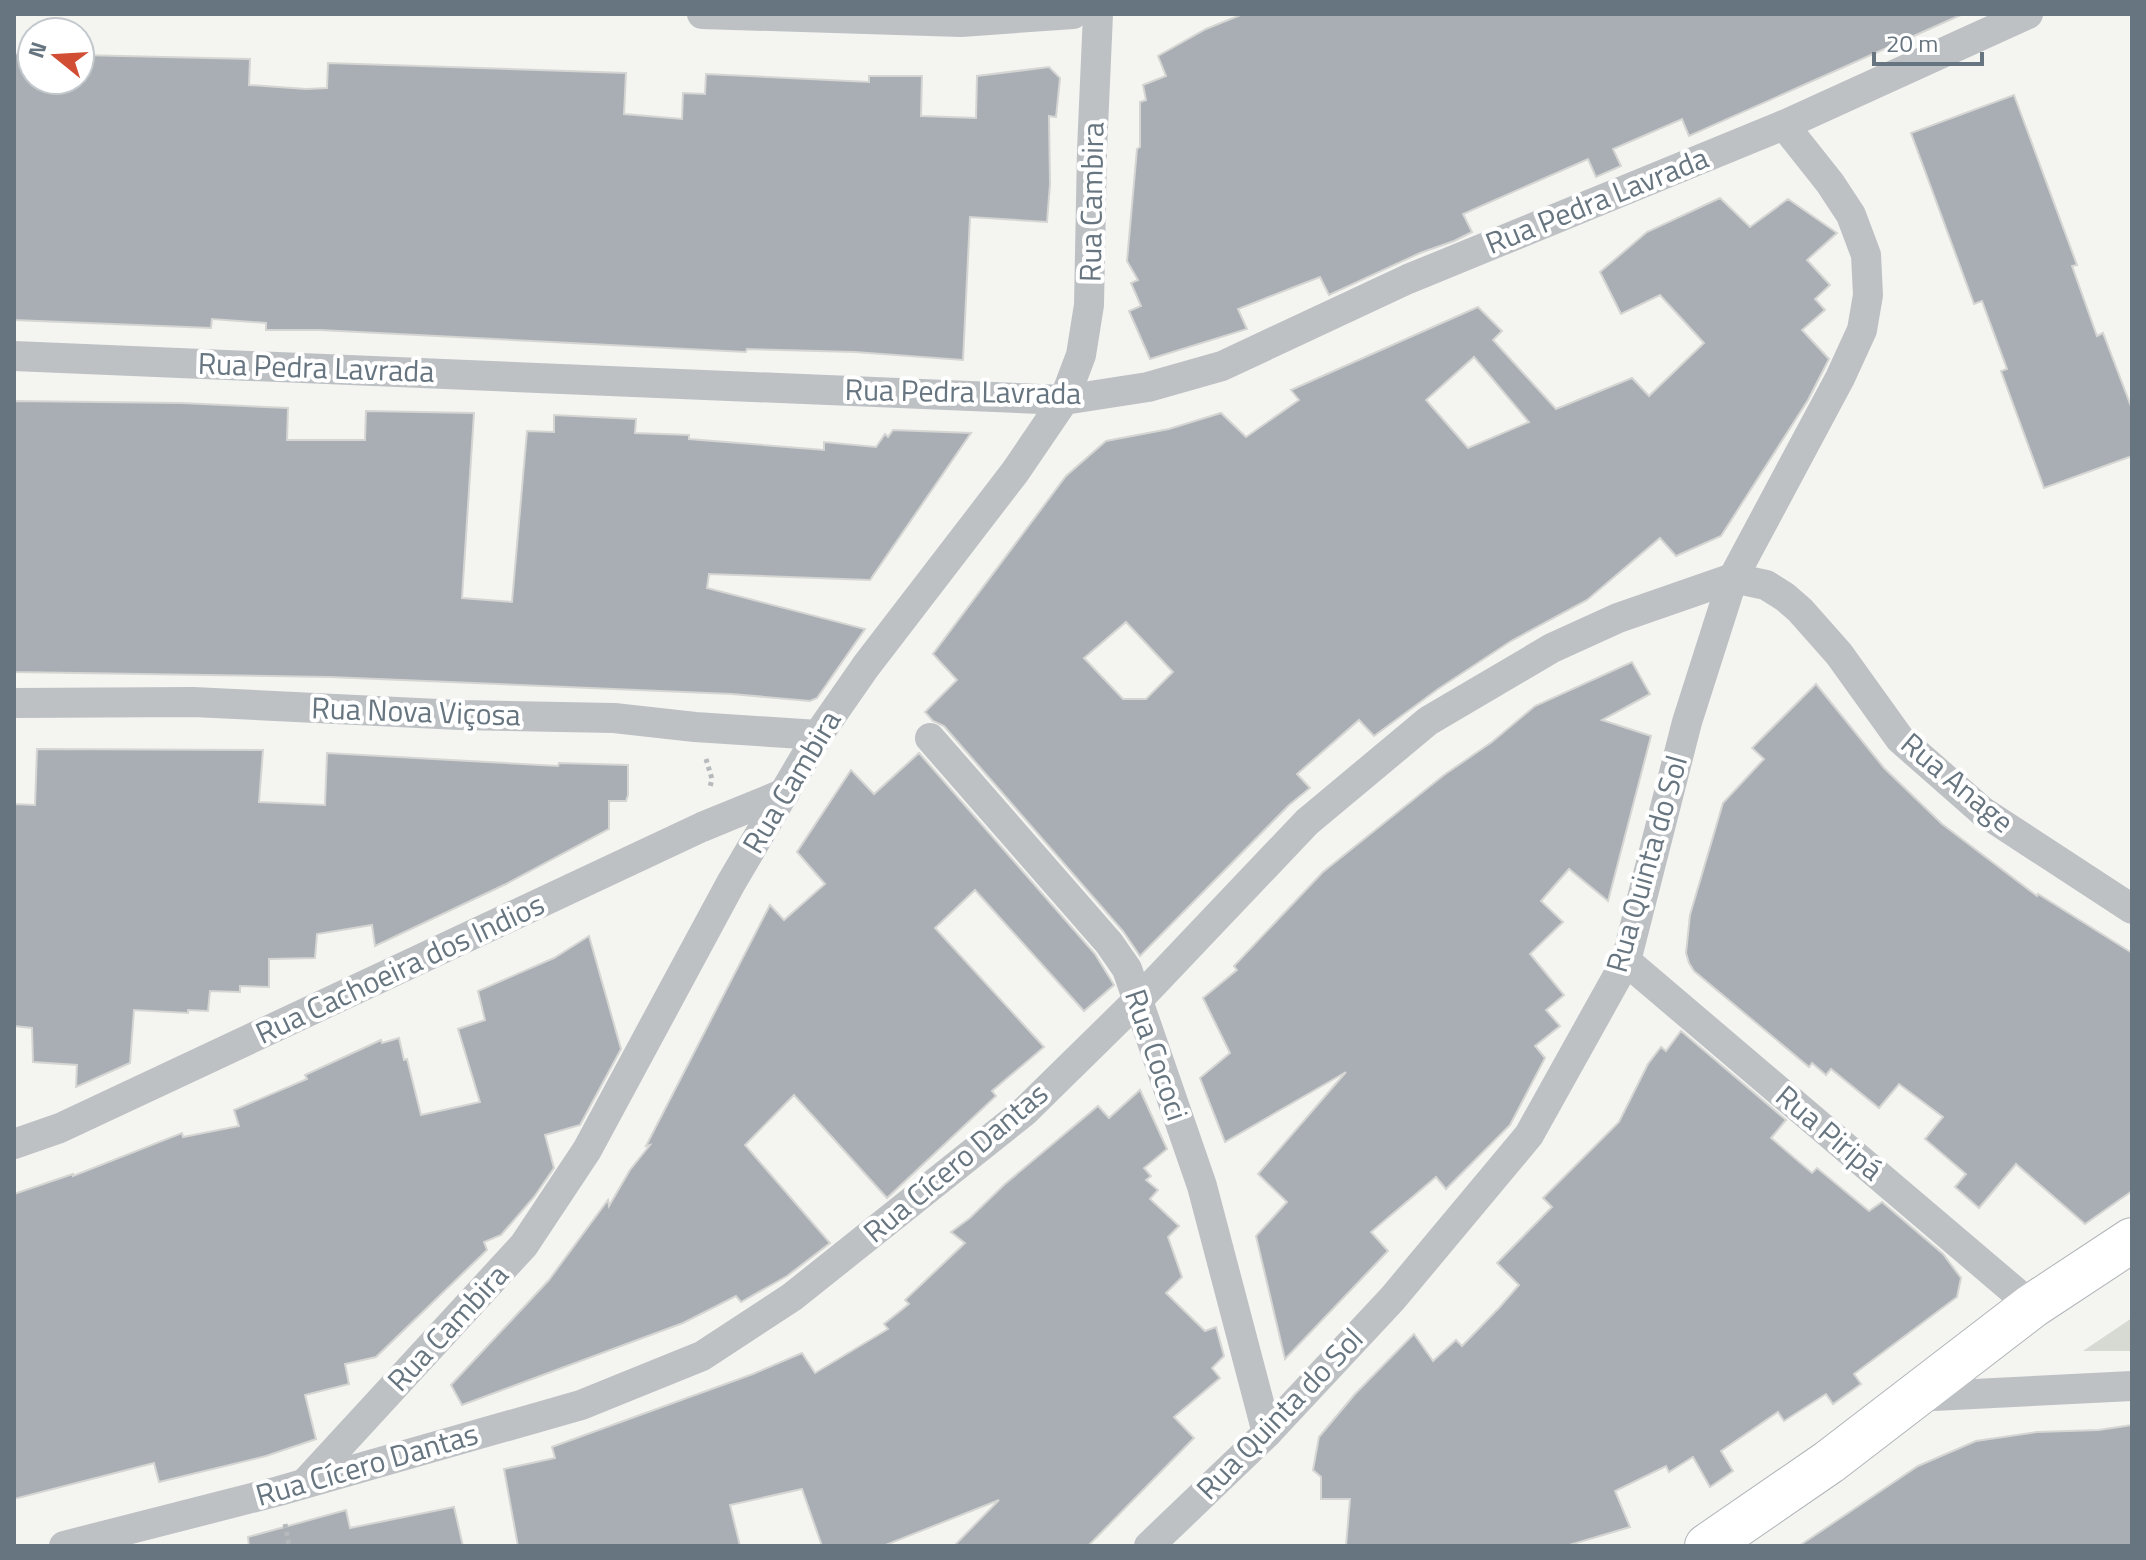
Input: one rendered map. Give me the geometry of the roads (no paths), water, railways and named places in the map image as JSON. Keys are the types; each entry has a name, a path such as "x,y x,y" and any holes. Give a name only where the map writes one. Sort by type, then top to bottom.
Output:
{"main road":[{"path":"1707,1546 1829,1462 2032,1306 2132,1240"}],"street":[{"path":"702,14 961,22 1073,14"},
{"name":"Rua Cambira","path":"304,1484 524,1245 587,1150 731,883 818,735 866,666 1015,472 1064,400 1081,355 1089,305 1098,14"},
{"name":"Rua Pedra Lavrada","path":"14,356 1064,400 1148,387 1222,366 1408,279 1784,125 2028,14"},
{"name":"Rua Quinta do Sol","path":"1149,1546 1267,1433 1393,1298 1529,1135 1626,961 1687,722 1733,578 1840,378 1862,330 1868,295 1866,255 1851,215 1784,125"},
{"name":"Rua Anage","path":"1733,578 1766,585 1793,603 1839,654 1900,739 1982,811 2132,909"},
{"name":"Rua Cícero Dantas","path":"64,1546 304,1484 581,1405 702,1356 792,1297 1024,1112 1136,1002 1307,822 1428,721 1552,648 1618,618 1733,578"},
{"name":"Rua Nova Viçosa","path":"14,703 193,702 459,715 614,718 818,735"},
{"name":"Rua Cococi","path":"930,738 1109,943 1127,969 1202,1186 1267,1433"},
{"name":"Rua Cachoeira dos Indios","path":"14,1144 60,1128 702,827 785,793"},
{"name":"Rua Piripá","path":"1626,961 2032,1306"},
{"path":"1914,1397 2132,1386"}]}
